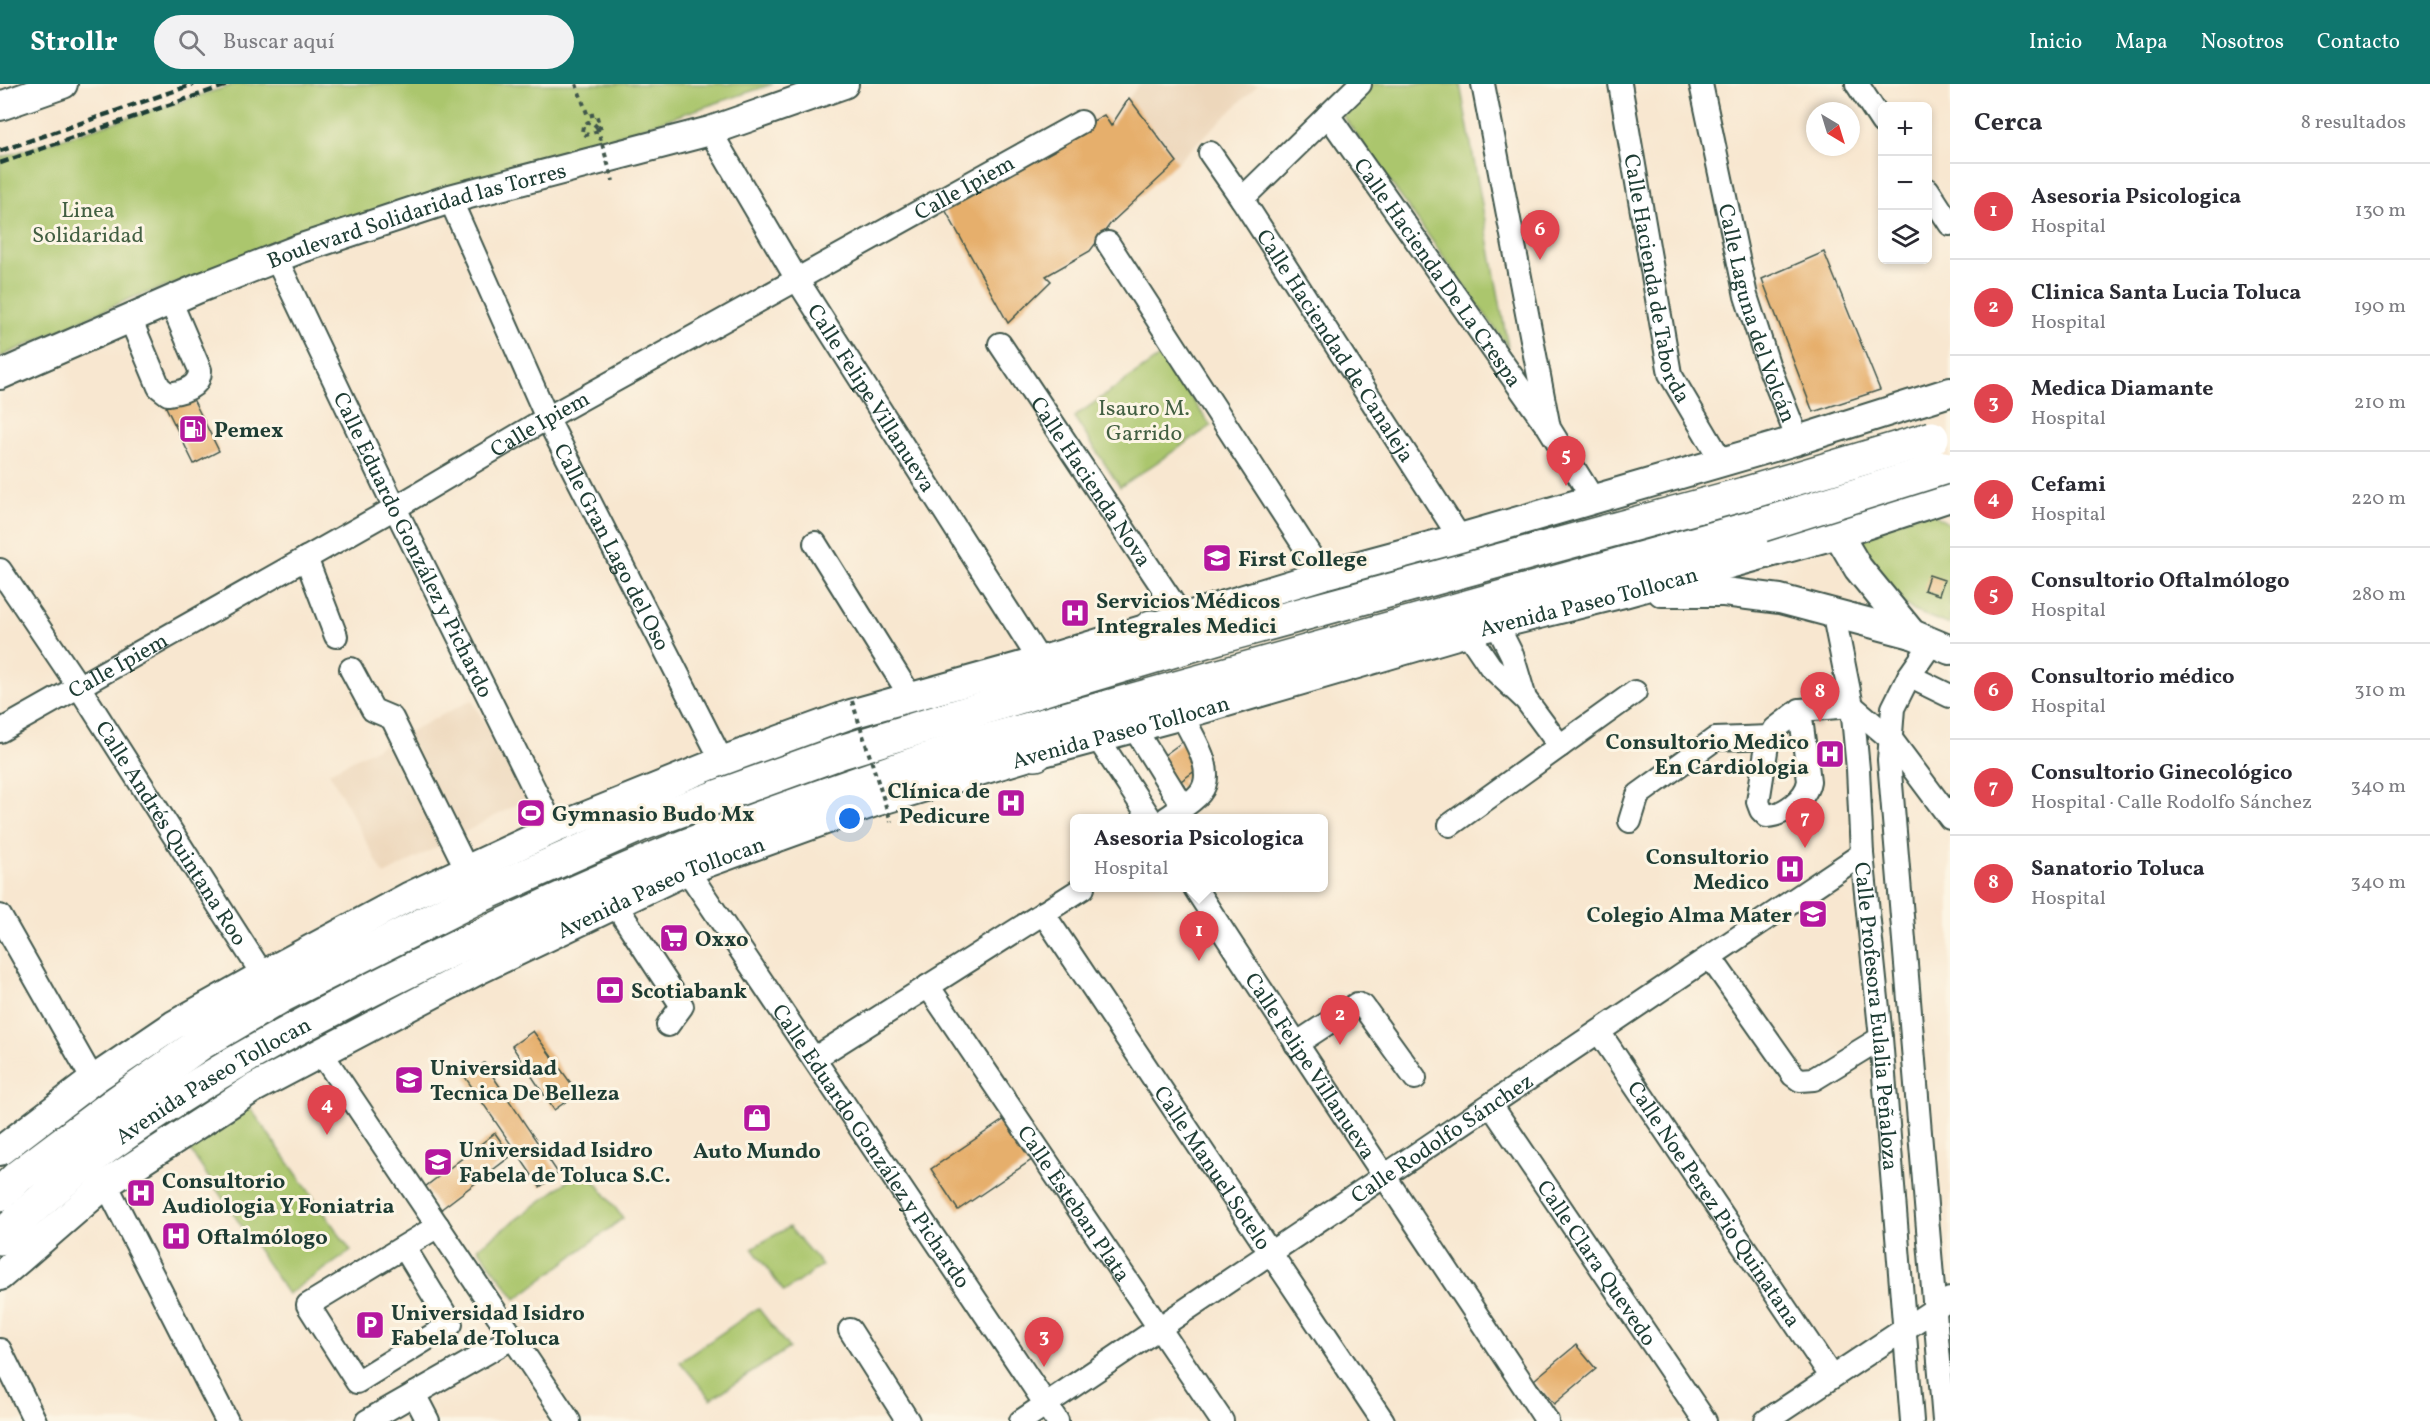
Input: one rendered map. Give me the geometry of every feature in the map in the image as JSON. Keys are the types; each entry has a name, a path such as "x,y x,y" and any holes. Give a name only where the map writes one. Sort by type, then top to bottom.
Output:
{"highway":[{"name":"Avenida Paseo Tollocan","path":"0,1194 19,1176 201,1043 283,995 475,898 642,824 1047,674 1219,638 1744,494 1941,435"},
{"name":"Avenida Paseo Tollocan","path":"0,1238 40,1201 112,1143 189,1091 272,1042 375,987 512,921 663,855 846,787 968,746 1762,525 1945,491"},
{"path":"1151,627 1219,638"},
{"path":"1047,674 1112,639"},
{"path":"1139,725 1198,681"},
{"path":"968,746 1036,754"}],"main road":[{"path":"0,106 63,84"},
{"name":"Boulevard Solidaridad las Torres","path":"0,375 170,300 276,258 450,199 710,131 844,84"},
{"path":"1112,639 1323,575 1461,538 1798,440 1950,392"},
{"path":"1848,425 1945,491"},
{"name":"Calle Laguna del Volcán","path":"1798,440 1838,534 1871,586 1932,642"},
{"name":"Avenida Paseo Tollocan","path":"0,1276 106,1184 252,1089 320,1051 480,969 687,870 875,802 1467,632 1624,593 1838,534 1945,491"},
{"path":"1624,593 1724,592 1780,599 1833,611 1932,642"},
{"name":"Avenida Paseo Tollocan","path":"0,1151 93,1080 174,1025 408,897 554,829 784,737 911,697 1047,674"}],"street":[{"path":"1242,199 1360,84"},
{"path":"1483,84 1549,428"},
{"name":"Calle Hacienda de Taborda","path":"1620,84 1670,374 1722,462"},
{"name":"Calle Laguna del Volcán","path":"1701,84 1746,296 1768,364 1798,440"},
{"path":"1857,84 1878,116"},
{"name":"Calle Hacienda De La Crespa","path":"1328,115 1549,428 1593,499"},
{"name":"Calle Ipiem","path":"0,730 394,508 547,418 1081,122"},
{"name":"Calle Felipe Villanueva","path":"710,131 798,280 1047,674"},
{"name":"Calle Haciendad de Canaleja","path":"1210,153 1461,538"},
{"path":"1932,196 1950,224"},
{"name":"Calle Gran Lago del Oso","path":"450,199 547,418 722,761"},
{"path":"1108,243 1323,575"},
{"name":"Calle Eduardo González y Pichardo","path":"276,258 394,508 554,829"},
{"path":"129,318 159,387 168,394 180,393 194,386 199,380 200,370 170,300"},
{"name":"Calle Hacienda Nova","path":"1000,344 1183,618"},
{"path":"815,543 911,697"},
{"path":"306,558 336,636"},
{"name":"Calle Andrés Quintana Roo","path":"0,570 79,687 262,975"},
{"name":"Calle Profesora Eulalia Peñaloza","path":"1833,611 1852,706 1862,854 1881,1038 1912,1421"},
{"path":"1497,625 1512,654 1526,700"},
{"path":"1467,632 1490,666 1526,700 1560,746"},
{"name":"Calle Profesora Eulalia Peñaloza","path":"1932,642 1893,708 1890,776 1942,1304 1944,1421"},
{"path":"351,669 373,710 392,718 466,870"},
{"path":"1910,676 1950,696"},
{"path":"1450,825 1635,692"},
{"path":"1800,710 1809,781 1807,791 1776,816 1767,816 1761,810 1758,802 1770,737 1775,729 1800,710 1852,706 1891,739 1950,818"},
{"path":"1139,725 1175,813 1199,795 1206,779 1203,758 1182,715"},
{"path":"1630,821 1638,795 1715,739 1770,737"},
{"path":"1097,738 1147,814"},
{"path":"1858,769 1890,776"},
{"name":"Calle Rodolfo Sánchez","path":"1021,1421 1052,1413 1160,1328 1862,854"},
{"name":"Calle Eduardo González y Pichardo","path":"687,870 1052,1413"},
{"path":"815,1058 1077,892"},
{"name":"Calle Felipe Villanueva","path":"1198,892 1547,1421"},
{"path":"615,904 682,1006 668,1025"},
{"name":"Calle Manuel Sotelo","path":"1043,913 1383,1421"},
{"path":"0,916 93,1080"},
{"path":"1710,957 1793,1076 1800,1080 1814,1079 1881,1038"},
{"name":"Calle Esteban Plata","path":"928,986 1222,1421"},
{"path":"1296,1044 1357,1004 1364,1006 1415,1078"},
{"name":"Calle Noe Perez Pio Quinatana","path":"1599,1032 1831,1376"},
{"path":"320,1051 569,1421"},
{"name":"Calle Clara Quevedo","path":"1491,1105 1705,1421"},
{"path":"106,1184 227,1421"},
{"path":"404,1247 451,1324 357,1382 308,1305 438,1226"},
{"path":"1766,1421 1942,1304"},
{"path":"850,1330 908,1421"},
{"path":"367,1421 513,1337"},
{"path":"0,1350 35,1421"},
{"path":"414,1394 428,1421"}],"path":[{"path":"576,84 588,116 596,114 601,130 586,135 582,132 583,126 588,122 593,123 597,128 613,181"},
{"path":"852,701 891,822"}],"shaded area":[{"path":"1139,84 1259,84 1177,162 1129,98"},
{"path":"472,700 527,799 384,875 329,772"}],"green space":[{"name":"Linea Solidaridad","path":"236,84 773,84 129,299 0,357 0,158"},
{"path":"1365,84 1460,84 1508,347 1338,109"},
{"name":"Isauro M. Garrido","path":"1162,355 1211,426 1120,487 1074,417"},
{"path":"1929,511 1950,525 1950,625 1914,611 1890,593 1861,549 1863,530"},
{"path":"248,1105 351,1251 288,1294 187,1146"},
{"path":"585,1168 623,1218 516,1299 478,1248"},
{"path":"789,1227 822,1265 784,1292 752,1248"},
{"path":"758,1308 789,1348 711,1399 680,1362"}],"building":[{"path":"1129,98 1177,162 1111,223 1090,251 1046,276 1051,281 1008,323 942,204 1104,115 1111,126"},
{"path":"1824,252 1880,390 1813,412 1762,279"},
{"name":"Pemex","path":"191,395 219,451 194,464 166,407"},
{"path":"1929,575 1944,580 1939,595 1924,590"},
{"path":"1185,740 1203,765 1181,781 1190,793 1148,767"},
{"path":"533,1031 578,1093 554,1110 512,1046"},
{"path":"484,1063 558,1173 540,1187 465,1077"},
{"path":"1005,1119 1033,1159 958,1210 931,1169"},
{"path":"495,1133 511,1156 440,1210 425,1187"},
{"path":"1576,1345 1596,1369 1554,1404 1534,1380"}],"railway":[{"path":"0,151 194,84"},
{"path":"0,163 230,84"}],"place":[{"name":"Consultorio médico","path":"1540,260"},
{"name":"Pemex","path":"193,429"},
{"name":"Consultorio Oftalmólogo","path":"1566,486"},
{"name":"First College","path":"1217,558"},
{"name":"Servicios Médicos Integrales Medici","path":"1075,613"},
{"name":"Sanatorio Toluca","path":"1820,722"},
{"name":"Consultorio Medico En Cardiologia","path":"1830,754"},
{"name":"Clínica de Pedicure","path":"1011,803"},
{"name":"Gymnasio Budo Mx","path":"531,813"},
{"name":"Consultorio Ginecológico","path":"1805,848"},
{"name":"Consultorio Medico","path":"1790,869"},
{"name":"Colegio Alma Mater","path":"1813,914"},
{"name":"Oxxo","path":"674,938"},
{"name":"Asesoria Psicologica","path":"1199,961"},
{"name":"Scotiabank","path":"610,990"},
{"name":"Clinica Santa Lucia Toluca","path":"1340,1045"},
{"name":"Universidad Tecnica De Belleza","path":"409,1080"},
{"name":"Auto Mundo","path":"757,1118"},
{"name":"Cefami","path":"327,1135"},
{"name":"Universidad Isidro Fabela de Toluca S.C.","path":"438,1162"},
{"name":"Consultorio Audiologia Y Foniatria","path":"141,1193"},
{"name":"Oftalmólogo","path":"176,1236"},
{"name":"Universidad Isidro Fabela de Toluca","path":"370,1325"},
{"name":"Medica Diamante","path":"1044,1367"}]}
